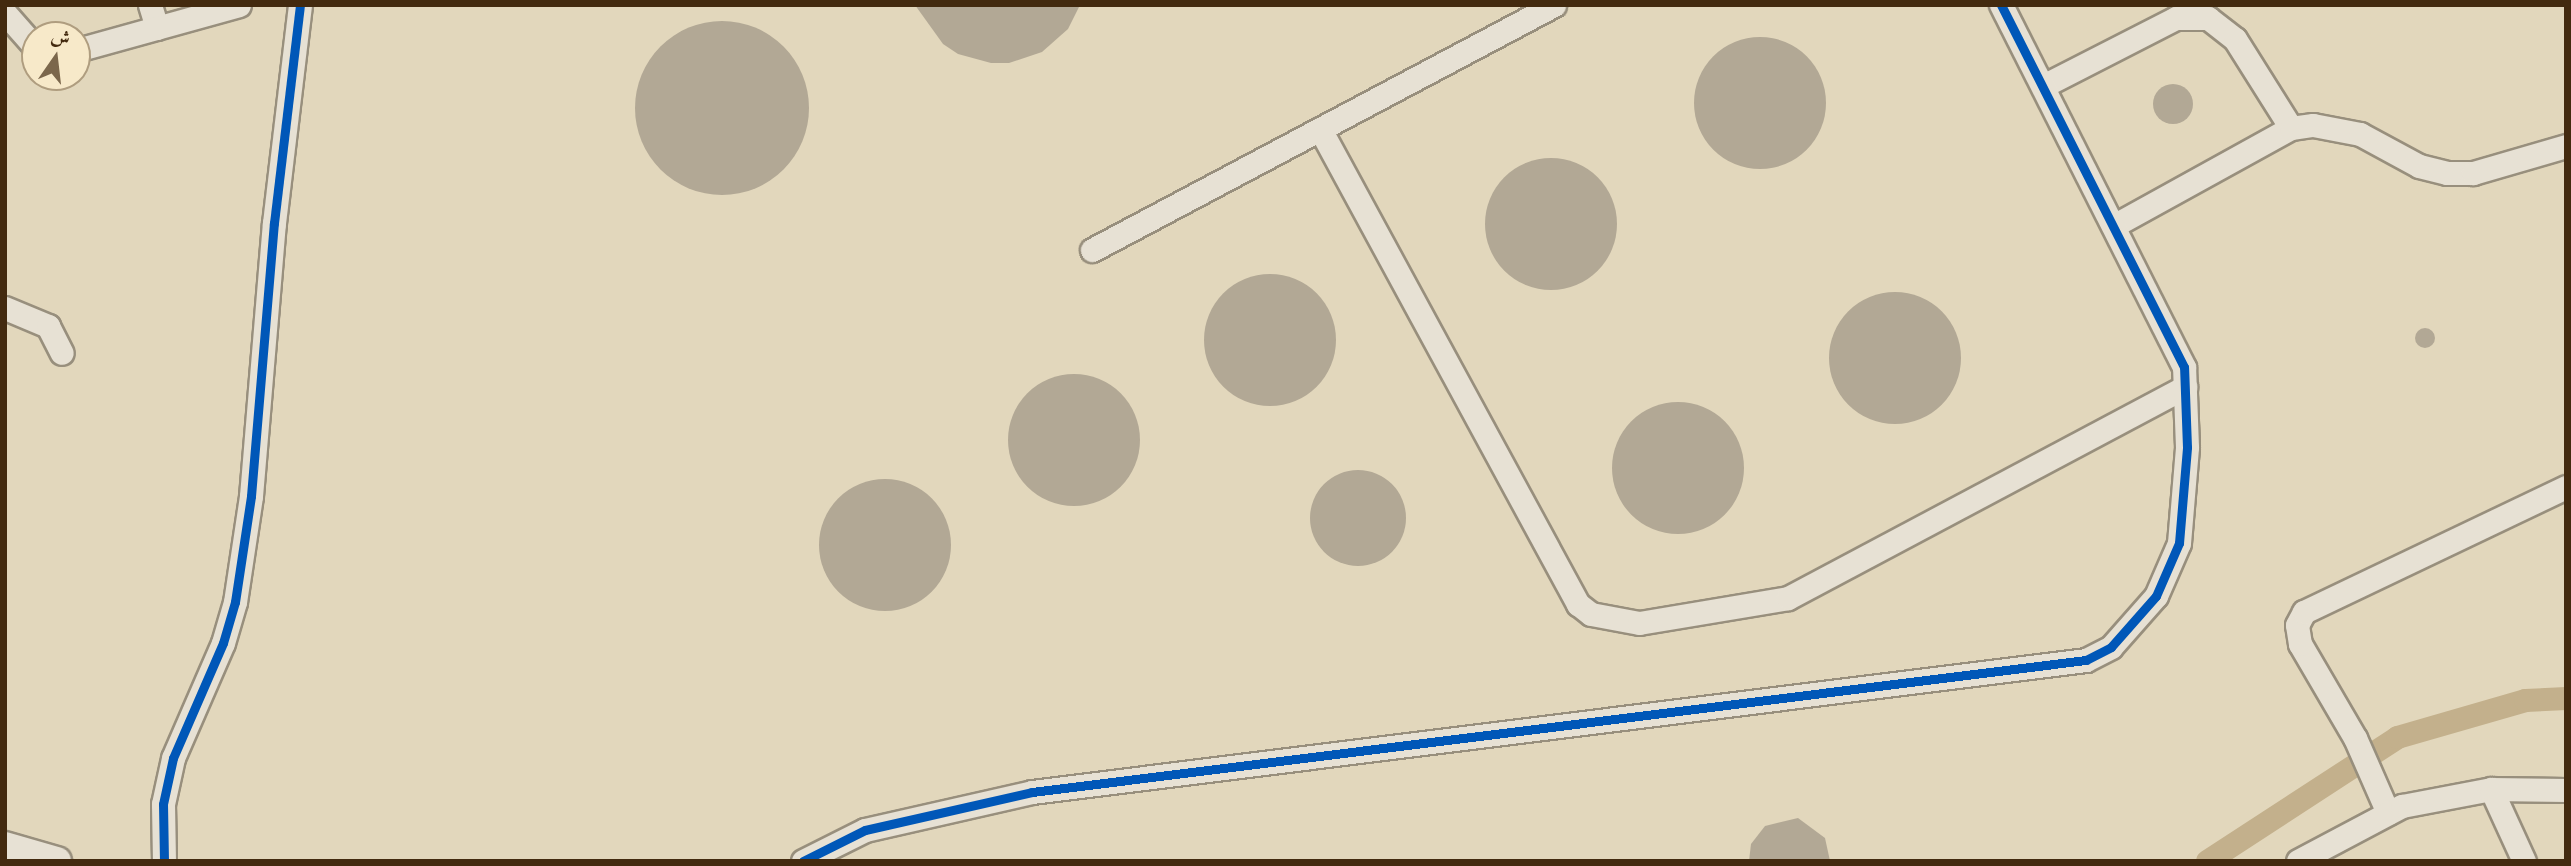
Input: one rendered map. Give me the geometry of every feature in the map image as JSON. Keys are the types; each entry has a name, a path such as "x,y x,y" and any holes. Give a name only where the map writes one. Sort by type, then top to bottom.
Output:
{"street":[{"path":"150,5 157,28"},
{"path":"91,46 239,5"},
{"path":"164,861 163,804 173,758 223,643 235,602 250,496 274,223 300,5"},
{"path":"1092,250 1554,5"},
{"path":"803,861 865,830 1032,792 2086,660 2111,647 2131,629 2156,597 2179,543 2187,447 2184,367 2115,225 2001,5"},
{"path":"5,13 21,31"},
{"path":"2043,86 2176,18 2208,18 2224,26 2235,39 2291,128"},
{"path":"2115,225 2291,128 2313,125 2360,134 2419,166 2447,173 2473,173 2566,146"},
{"path":"1320,129 1578,604 1591,614 1639,624 1788,598 2185,387"},
{"path":"5,308 48,326 62,353"},
{"path":"2385,808 2355,738 2300,644 2297,625 2304,612 2566,486"},
{"path":"2490,789 2524,861"},
{"path":"2298,861 2385,808 2490,789 2566,790"},
{"path":"5,846 57,861"}],"building":[{"path":"915,5 1080,5 1068,29 1042,52 1009,63 991,63 958,54 943,44"},
{"path":"722,21 755,28 783,47 802,75 809,108 802,141 783,169 755,188 722,195 689,188 661,169 642,141 635,108 642,75 661,47 689,28"},
{"path":"1760,37 1785,42 1807,56 1821,78 1826,103 1821,128 1807,150 1785,164 1760,169 1735,164 1713,150 1699,128 1694,103 1699,78 1713,56 1735,42"},
{"path":"2173,84 2181,85 2187,90 2192,96 2192,112 2187,118 2181,123 2173,124 2165,123 2159,118 2154,112 2153,104 2154,96 2159,90 2165,85"},
{"path":"1551,158 1576,163 1598,177 1612,199 1617,224 1612,249 1598,271 1576,285 1551,290 1526,285 1504,271 1490,249 1485,224 1490,199 1504,177 1526,163"},
{"path":"1270,274 1295,279 1317,293 1331,315 1336,340 1331,365 1317,387 1295,401 1270,406 1245,401 1223,387 1209,365 1204,340 1209,315 1223,293 1245,279"},
{"path":"1895,292 1920,297 1942,311 1956,333 1961,358 1956,383 1942,405 1920,419 1895,424 1870,419 1848,405 1834,383 1829,358 1834,333 1848,311 1870,297"},
{"path":"2425,328 2432,331 2435,338 2432,345 2425,348 2418,345 2415,338 2418,331"},
{"path":"1074,374 1099,379 1121,393 1135,415 1140,440 1135,465 1121,487 1099,501 1074,506 1049,501 1027,487 1013,465 1008,440 1013,415 1027,393 1049,379"},
{"path":"1678,402 1703,407 1725,421 1739,443 1744,468 1739,493 1725,515 1703,529 1678,534 1653,529 1631,515 1617,493 1612,468 1617,443 1631,421 1653,407"},
{"path":"1358,470 1376,474 1392,484 1402,500 1406,518 1402,536 1392,552 1376,562 1358,566 1340,562 1324,552 1314,536 1310,518 1314,500 1324,484 1340,474"},
{"path":"885,479 910,484 932,498 946,520 951,545 946,570 932,592 910,606 885,611 860,606 838,592 824,570 819,545 824,520 838,498 860,484"},
{"path":"1798,818 1825,838 1830,861 1749,861 1751,844 1765,826"}],"waterway":[{"path":"2207,861 2397,737 2525,700 2566,698"}],"cycle path":[{"path":"164,861 163,804 173,758 223,643 235,602 251,496 274,223 300,5"},
{"path":"803,861 865,830 1032,792 2086,660 2111,647 2156,596 2179,543 2187,447 2184,367 2001,5"}]}
